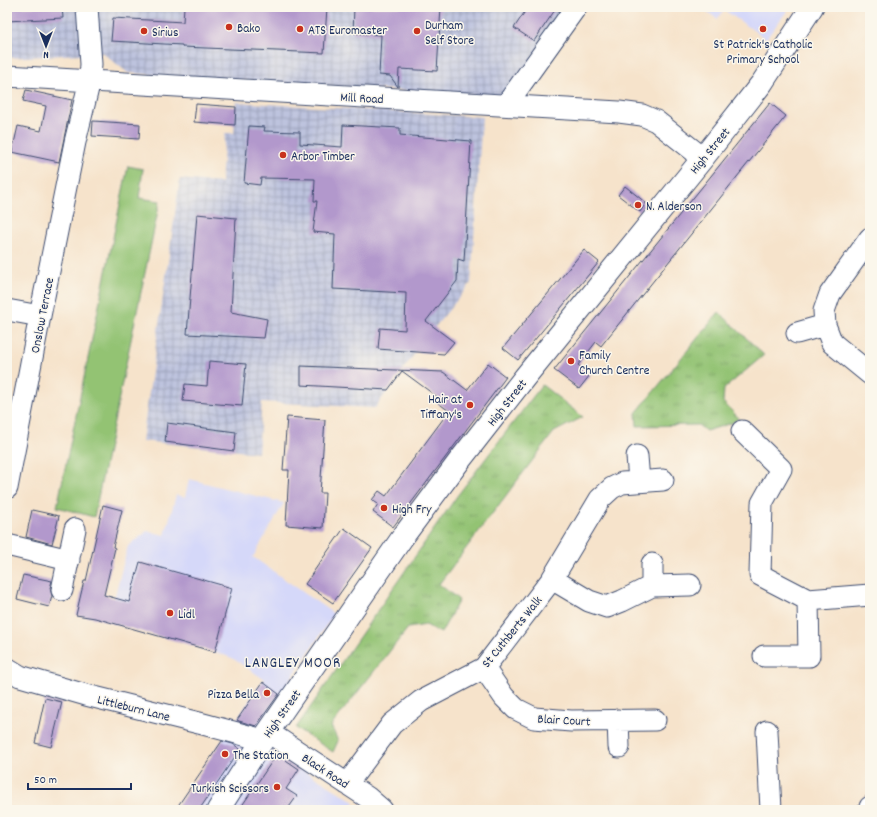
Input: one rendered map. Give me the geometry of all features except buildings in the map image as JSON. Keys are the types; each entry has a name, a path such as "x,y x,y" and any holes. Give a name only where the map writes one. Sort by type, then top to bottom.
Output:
{"main road":[{"name":"High Street","path":"218,810 265,736 402,538 460,460 525,377 762,83 812,7"}],"street":[{"path":"87,7 91,64 90,80"},
{"path":"506,105 576,7"},
{"name":"Mill Road","path":"7,76 619,112 642,115 664,127 703,158"},
{"name":"Onslow Terrace","path":"7,488 40,316 90,80"},
{"path":"870,238 830,294 824,311 825,325 832,343 870,374"},
{"path":"7,310 40,316"},
{"path":"798,333 825,325"},
{"path":"742,431 781,470 762,503 760,575 808,600 870,595"},
{"path":"637,456 639,482"},
{"name":"St Cuthberts Walk","path":"347,784 392,724 421,701 484,668 552,579 600,499 612,488 622,483 663,480"},
{"path":"62,590 70,560 75,529"},
{"path":"7,545 70,560"},
{"path":"652,564 652,586"},
{"path":"552,579 589,601 607,607 652,586 690,585"},
{"path":"764,656 809,656 808,600"},
{"name":"Littleburn Lane","path":"7,668 20,676 86,695 203,724 265,736"},
{"name":"Blair Court","path":"484,668 504,697 516,709 527,716 552,721 655,720"},
{"path":"618,720 619,747"},
{"path":"767,731 771,810"},
{"name":"Black Road","path":"265,736 347,784 367,797 382,810"}],"shaded area":[{"path":"7,7 570,7 505,97 128,73 103,53 7,58"},
{"name":"St Patrick's Catholic Primary School","path":"701,7 790,7 766,39 724,10 717,19"},
{"path":"236,102 482,117 471,283 426,338 375,408 262,402 258,453 142,441 180,179 221,183 225,133 234,133"},
{"path":"189,479 284,503 253,557 334,614 254,734 277,754 355,802 350,810 175,810 264,679 232,658 108,622 128,546 147,531 165,535 176,495 185,497"}],"green space":[{"path":"128,166 143,169 139,198 160,201 94,517 57,507"},
{"path":"719,312 764,355 724,389 723,402 739,418 732,423 706,431 698,425 637,426 636,413"},
{"path":"542,385 583,417 554,432 439,584 459,600 441,633 426,625 408,628 331,726 338,741 333,752 296,728 457,496"}],"place":[{"name":"Bako","path":"229,27"},
{"name":"ATS Euromaster","path":"300,29"},
{"name":"St Patrick's Catholic Primary School","path":"763,29"},
{"name":"Sirius","path":"144,31"},
{"name":"Durham Self Store","path":"417,31"},
{"name":"Arbor Timber","path":"283,155"},
{"name":"N. Alderson","path":"638,205"},
{"name":"Family Church Centre","path":"571,361"},
{"name":"Hair at Tiffany's","path":"470,405"},
{"name":"High Fry","path":"384,508"},
{"name":"Lidl","path":"170,613"},
{"name":"Pizza Bella","path":"267,693"},
{"name":"The Station","path":"225,754"},
{"name":"Turkish Scissors","path":"277,787"}],"district":[{"name":"LANGLEY MOOR","path":"293,662"}]}
